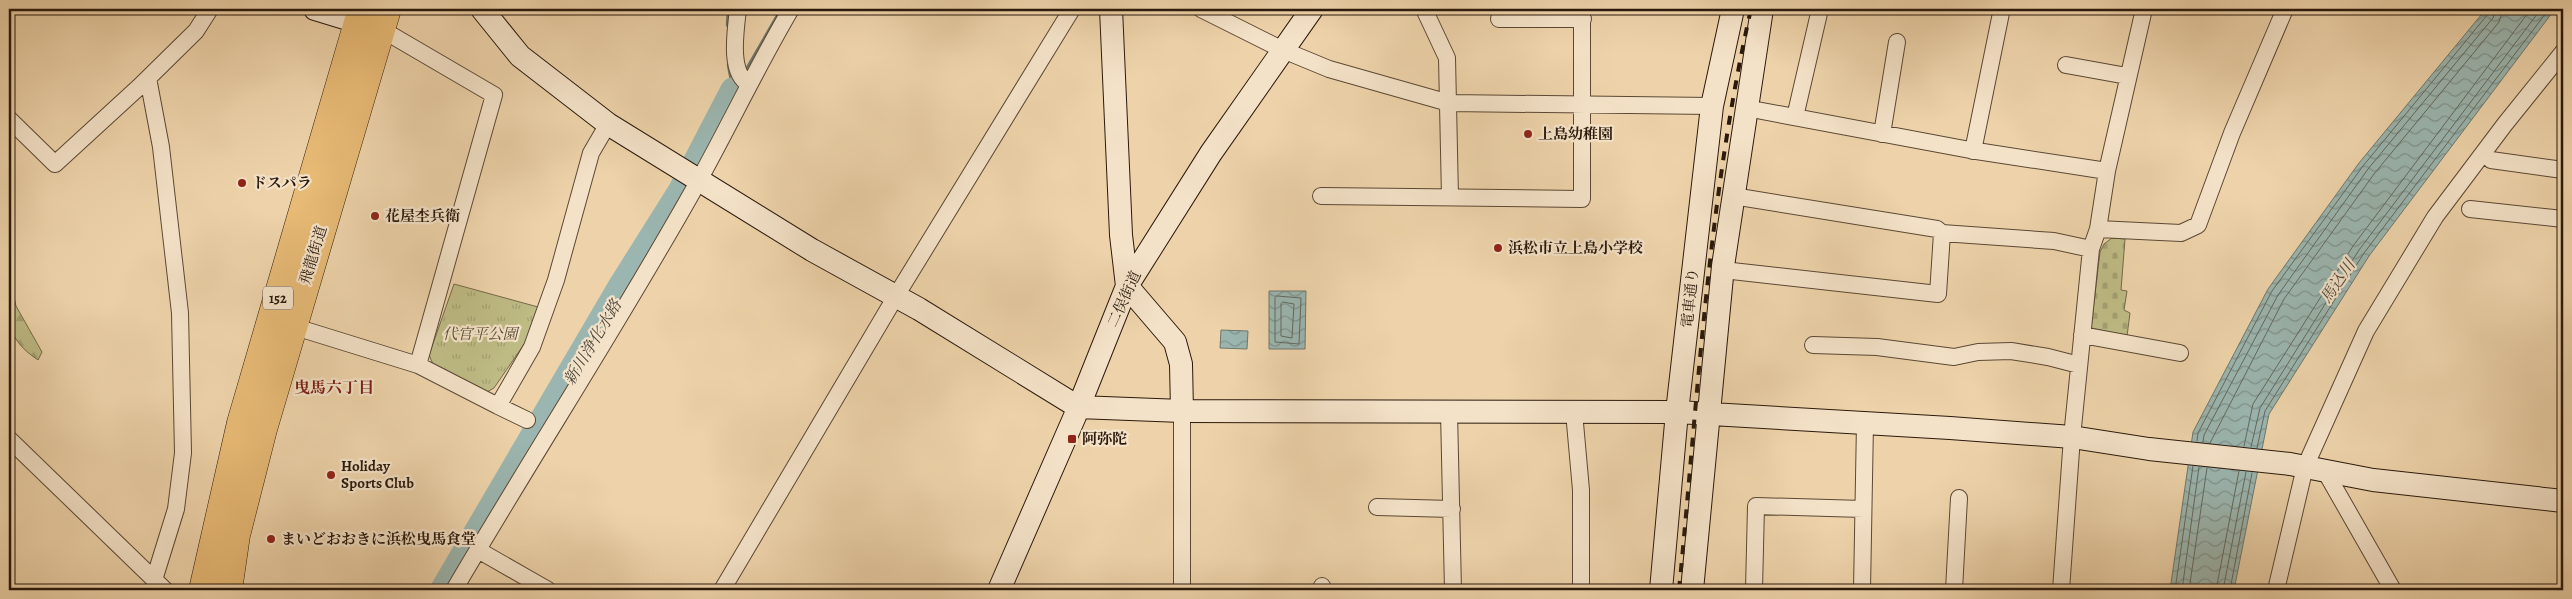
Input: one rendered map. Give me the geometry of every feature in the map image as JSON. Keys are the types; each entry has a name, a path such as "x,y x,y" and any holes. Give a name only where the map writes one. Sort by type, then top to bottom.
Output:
{"highway":[{"name":"飛龍街道","path":"228,590 236,535 372,17"},
{"name":"飛龍街道","path":"203,590 241,423 372,17"}],"street":[{"path":"9,119 55,164 196,31 210,9"},
{"path":"315,9 372,17 494,95 418,365"},
{"path":"482,9 520,56 608,124 812,250 896,296 1078,406 1182,411 1677,412 1865,423 2072,437 2307,467 2477,493 2563,501"},
{"path":"738,9 735,36 743,78"},
{"path":"454,590 619,319 743,78 792,9"},
{"path":"722,590 896,296 1072,9"},
{"path":"1110,9 1121,234 1127,286 1175,342 1181,364 1182,590"},
{"path":"1201,9 1283,50 1329,69 1449,103 1712,106"},
{"name":"二俣街道","path":"999,590 1127,286 1211,153 1312,9"},
{"path":"1424,9 1447,58 1450,197"},
{"name":"電車通り","path":"1661,590 1677,412 1712,106 1733,9"},
{"name":"電車通り","path":"1692,590 1707,414 1723,270 1762,9"},
{"path":"1795,117 1820,9"},
{"path":"2061,590 2072,437 2091,249 2098,229 2107,171 2127,76 2144,9"},
{"path":"2098,229 2180,233 2198,225 2232,133 2285,9"},
{"path":"1973,151 2001,13"},
{"path":"1321,196 1582,199 1584,104 1582,14 1499,19"},
{"path":"1882,134 1897,42"},
{"path":"2276,590 2288,536 2307,467 2366,331 2435,217 2505,124 2563,52"},
{"path":"2066,65 2127,76"},
{"path":"148,78 161,147 180,313 183,453 176,509 160,585"},
{"path":"1746,108 1973,151 2107,171"},
{"path":"498,406 532,347 556,280 591,153 608,124"},
{"path":"2491,160 2563,170"},
{"path":"1733,196 1937,229 1942,232 2054,241 2091,249"},
{"path":"2470,209 2563,219"},
{"path":"1723,270 1938,294 1942,232"},
{"path":"292,326 418,365 527,420"},
{"path":"2082,335 2180,353"},
{"path":"1813,344 1877,347 1954,357 1978,352 2011,350 2079,365"},
{"path":"1449,412 1453,590"},
{"path":"1574,412 1581,490 1581,590"},
{"path":"1862,590 1865,423"},
{"path":"9,440 160,585"},
{"path":"2307,467 2393,590"},
{"path":"1954,590 1959,498"},
{"path":"1754,590 1756,506 1863,509"},
{"path":"1377,507 1452,509"},
{"path":"2267,590 2271,568 2288,536"},
{"path":"478,550 548,590"}],"green space":[{"path":"2112,238 2125,239 2121,290 2127,291 2124,310 2130,313 2127,336 2091,328 2100,252 2104,244"},
{"path":"9,277 16,306 42,352 38,360 26,351 13,333 9,314"},
{"name":"代官平公園","path":"454,284 538,307 527,340 494,388 487,392 433,364 429,355"}],"water":[{"name":"馬込川","path":"2486,9 2555,9 2369,256 2269,414 2234,590 2170,590 2193,432 2268,289 2359,163"},
{"path":"1269,291 1306,291 1305,349 1269,349"},
{"path":"1221,330 1248,331 1247,349 1220,348"}],"waterway":[{"path":"728,25 729,9"},
{"path":"745,73 782,9"},
{"path":"729,65 734,91"},
{"path":"734,91 740,81"},
{"name":"新川浄化水路","path":"444,590 621,288 682,191 734,91"}],"railway":[{"path":"1679,590 1714,225 1736,81 1751,9"}],"place":[{"name":"上島幼稚園","path":"1528,134"},
{"name":"ドスパラ","path":"242,183"},
{"name":"花屋杢兵衛","path":"375,216"},
{"name":"浜松市立上島小学校","path":"1498,248"},
{"name":"阿弥陀","path":"1072,439"},
{"name":"Holiday Sports Club","path":"331,475"},
{"name":"まいどおおきに浜松曳馬食堂","path":"271,539"}],"district":[{"name":"曳馬六丁目","path":"334,387"}]}
